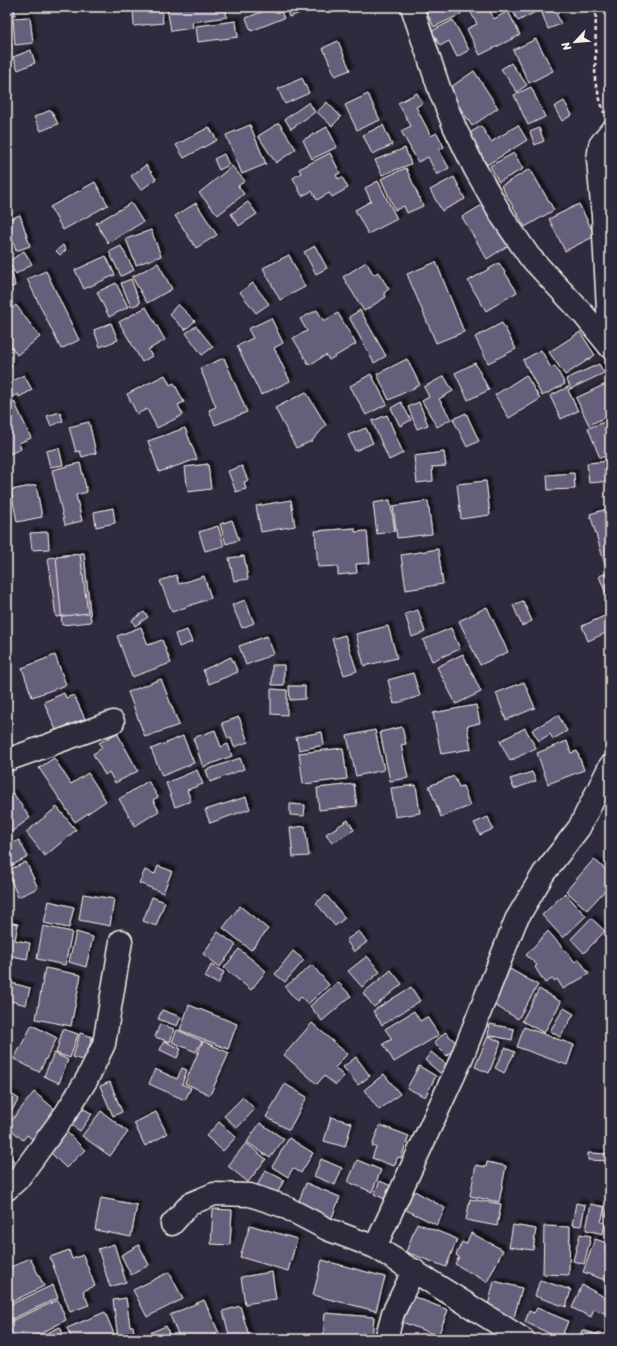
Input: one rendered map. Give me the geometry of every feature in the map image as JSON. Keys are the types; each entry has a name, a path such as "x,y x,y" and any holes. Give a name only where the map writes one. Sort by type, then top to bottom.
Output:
{"street":[{"path":"412,7 427,55 455,128 474,167 503,218 529,256 584,315 610,347"},
{"path":"609,125 600,145 598,160 603,216 610,347"},
{"path":"7,760 113,722"},
{"path":"375,1247 460,1062 516,920 544,873 579,828 610,766"},
{"path":"7,1189 18,1179 66,1113 87,1079 104,1044 121,941"},
{"path":"172,1224 190,1204 214,1194 250,1195 284,1206 328,1229 375,1247 523,1339"},
{"path":"386,1339 393,1313 414,1270"}],"path":[{"path":"596,7 595,82 601,107 609,125"}],"building":[{"path":"7,7 14,7 15,15 7,16"},
{"path":"161,7 163,23 134,26 133,9"},
{"path":"167,7 225,7 227,17 192,22 193,28 171,31"},
{"path":"274,7 279,7 284,18 251,31 246,18"},
{"path":"285,7 317,7 289,17"},
{"path":"424,7 463,7 459,9 461,14 434,27"},
{"path":"468,7 488,7 494,19 508,11 520,35 480,55 467,29 477,24"},
{"path":"511,7 545,7 518,21"},
{"path":"557,7 570,7 570,8 557,9"},
{"path":"554,8 561,24 548,29 542,13"},
{"path":"30,17 33,43 15,45 13,18"},
{"path":"453,20 469,50 457,57 449,41 440,46 432,31"},
{"path":"236,21 238,37 198,42 196,26"},
{"path":"7,26 12,47 7,48"},
{"path":"536,39 553,71 529,83 513,50"},
{"path":"338,41 350,70 335,76 323,48"},
{"path":"31,50 35,63 18,70 13,57"},
{"path":"511,63 527,85 517,92 501,69"},
{"path":"474,71 498,108 472,126 448,89"},
{"path":"302,78 309,93 285,104 278,89"},
{"path":"531,87 545,117 528,125 514,95"},
{"path":"417,93 423,103 416,107 431,136 437,133 444,147 439,150 449,168 437,175 428,157 418,162 401,131 411,126 398,103"},
{"path":"368,94 380,120 357,130 345,105"},
{"path":"564,101 572,115 562,121 554,107"},
{"path":"309,102 315,112 291,129 285,119"},
{"path":"327,102 341,117 332,126 317,112"},
{"path":"51,110 58,124 41,131 34,117"},
{"path":"279,123 296,149 276,163 258,136"},
{"path":"250,125 266,164 242,174 226,135"},
{"path":"383,125 392,145 372,154 363,135"},
{"path":"518,125 527,140 487,165 468,134 481,126 491,142"},
{"path":"209,127 217,140 184,158 176,145"},
{"path":"327,127 337,147 312,159 303,140"},
{"path":"539,128 544,141 535,145 530,132"},
{"path":"405,148 411,164 382,175 375,160"},
{"path":"330,153 340,173 336,175 338,179 342,177 348,188 332,197 329,193 317,200 312,191 302,196 293,178 301,173 299,169"},
{"path":"514,153 523,169 499,182 490,166"},
{"path":"224,154 229,165 219,170 214,159"},
{"path":"146,165 156,179 141,190 131,176"},
{"path":"232,166 245,181 238,186 244,194 218,215 199,193"},
{"path":"406,168 423,206 407,213 404,206 395,210 381,179"},
{"path":"530,169 554,210 525,227 501,186"},
{"path":"454,177 465,199 442,211 430,190"},
{"path":"378,181 397,219 368,234 355,210 371,201 365,188"},
{"path":"95,182 108,205 63,230 50,207"},
{"path":"248,202 257,214 239,226 231,214"},
{"path":"487,202 512,243 487,259 462,217"},
{"path":"131,203 143,222 108,243 96,223"},
{"path":"196,203 217,235 196,248 175,216"},
{"path":"579,204 595,236 565,251 549,219"},
{"path":"20,215 30,246 16,251 7,220"},
{"path":"151,230 161,256 136,265 126,239"},
{"path":"63,245 66,250 60,255 56,251"},
{"path":"121,246 134,270 121,276 109,252"},
{"path":"315,246 327,268 316,274 304,252"},
{"path":"24,251 32,264 16,274 8,262"},
{"path":"289,255 305,287 280,300 263,268"},
{"path":"106,256 115,275 84,289 75,270"},
{"path":"366,262 374,275 378,272 389,289 384,293 386,297 364,311 343,277"},
{"path":"436,262 464,332 436,343 407,274"},
{"path":"158,263 172,289 147,303 132,277"},
{"path":"499,263 517,292 486,311 468,281"},
{"path":"12,271 15,286 7,288 7,272"},
{"path":"46,271 79,340 61,349 27,279"},
{"path":"131,279 140,303 131,307 121,283"},
{"path":"116,283 128,307 109,317 97,292"},
{"path":"253,283 269,304 256,313 240,292"},
{"path":"178,304 195,321 185,330 169,314"},
{"path":"16,305 40,337 17,355 7,341 7,313"},
{"path":"146,307 165,340 148,350 152,356 142,362 119,322"},
{"path":"317,310 324,321 338,313 356,344 329,360 326,355 309,365 293,338 307,331 300,319"},
{"path":"360,310 386,356 374,363 349,317"},
{"path":"271,318 283,343 274,348 290,381 261,395 237,346 253,338 248,329"},
{"path":"111,323 118,340 100,347 94,330"},
{"path":"502,323 516,349 488,363 475,337"},
{"path":"196,326 213,347 202,355 186,333"},
{"path":"580,332 595,355 565,375 549,352"},
{"path":"541,350 551,368 555,366 565,384 542,396 523,360"},
{"path":"7,358 12,366 7,369"},
{"path":"224,358 247,412 215,425 209,410 216,407 200,368"},
{"path":"407,359 420,385 389,400 377,374"},
{"path":"475,363 489,390 468,400 455,373"},
{"path":"599,364 604,373 568,390 578,411 561,419 550,396 570,386 566,379"},
{"path":"371,374 387,404 366,415 350,386"},
{"path":"24,375 32,390 19,397 18,394 10,398 7,392 7,384"},
{"path":"165,375 170,385 174,383 184,402 178,405 183,415 157,428 147,409 137,414 127,394"},
{"path":"526,375 540,399 509,418 495,395"},
{"path":"444,376 453,391 439,399 451,419 437,427 422,401 429,397 424,387"},
{"path":"610,382 610,415 589,425 576,398"},
{"path":"306,392 326,425 312,441 296,448 275,408"},
{"path":"14,401 31,438 19,443 21,449 7,455 7,405"},
{"path":"401,402 411,420 400,426 391,408"},
{"path":"419,402 428,425 417,429 408,407"},
{"path":"60,412 63,421 51,426 47,416"},
{"path":"466,413 479,441 467,447 453,419"},
{"path":"387,415 403,453 389,460 372,421"},
{"path":"610,420 610,454 600,458 588,428"},
{"path":"89,422 96,453 82,457 80,451 76,452 69,427"},
{"path":"185,428 197,459 159,472 148,441"},
{"path":"366,428 373,443 355,451 348,435"},
{"path":"59,448 63,465 50,467 46,451"},
{"path":"444,452 446,466 432,467 433,481 417,483 414,456"},
{"path":"610,461 610,481 589,483 587,463"},
{"path":"80,463 87,492 76,495 82,521 65,525 52,470"},
{"path":"208,464 211,489 188,492 185,467"},
{"path":"242,466 248,481 244,482 246,489 236,492 228,471"},
{"path":"574,473 575,489 548,490 547,475"},
{"path":"486,481 490,515 461,519 457,484"},
{"path":"36,485 42,517 17,522 11,490"},
{"path":"291,500 295,526 261,532 256,506"},
{"path":"390,500 395,531 377,534 373,503"},
{"path":"428,501 432,534 397,538 393,506"},
{"path":"113,508 115,523 96,527 94,512"},
{"path":"610,508 610,566 606,568 590,514"},
{"path":"232,520 239,540 226,544 220,524"},
{"path":"218,526 224,546 205,551 199,532"},
{"path":"355,528 355,532 367,531 370,563 356,564 357,573 338,575 338,566 318,567 315,531"},
{"path":"48,532 49,549 32,550 30,533"},
{"path":"438,549 443,584 406,590 401,555"},
{"path":"84,553 91,622 62,625 56,556"},
{"path":"80,554 88,613 56,617 48,558"},
{"path":"244,556 248,579 234,581 229,558"},
{"path":"610,572 610,593 606,594 599,576"},
{"path":"176,575 179,584 204,576 211,598 172,612 160,581"},
{"path":"245,600 254,623 242,628 232,605"},
{"path":"523,601 532,621 522,626 513,605"},
{"path":"487,607 508,652 480,665 459,621"},
{"path":"418,610 425,632 412,637 405,614"},
{"path":"144,612 148,617 135,626 132,620"},
{"path":"609,614 610,631 588,641 582,626"},
{"path":"388,626 397,658 364,666 356,634"},
{"path":"141,627 148,645 162,640 171,663 132,677 117,636"},
{"path":"451,628 460,649 432,661 423,640"},
{"path":"187,630 192,642 179,647 175,634"},
{"path":"345,635 357,671 344,675 332,639"},
{"path":"267,636 274,654 246,665 239,646"},
{"path":"463,654 481,692 456,704 437,667"},
{"path":"55,655 66,685 32,697 22,668"},
{"path":"231,657 238,672 209,684 203,670"},
{"path":"272,665 284,665 284,685 272,685"},
{"path":"413,673 420,696 394,704 388,680"},
{"path":"161,679 179,725 145,737 128,692"},
{"path":"524,682 535,708 506,720 496,693"},
{"path":"289,686 305,686 305,699 290,700"},
{"path":"271,689 287,690 287,715 271,714"},
{"path":"64,693 66,698 74,695 85,719 56,730 44,702"},
{"path":"476,705 480,723 467,726 471,749 441,754 433,713"},
{"path":"558,715 567,731 553,739 550,734 539,741 532,730"},
{"path":"239,717 248,742 234,747 231,738 228,739 222,723"},
{"path":"402,727 406,744 401,745 408,778 390,781 380,732"},
{"path":"525,728 536,748 510,761 500,741"},
{"path":"215,730 221,747 228,744 232,756 203,767 193,738"},
{"path":"375,730 384,770 356,776 347,736"},
{"path":"322,732 324,745 299,750 296,737"},
{"path":"117,733 138,771 115,783 109,772 105,775 93,754 102,748 99,743"},
{"path":"183,736 194,763 162,776 151,749"},
{"path":"567,741 571,753 577,751 584,770 548,784 537,753"},
{"path":"343,748 347,779 303,784 299,753"},
{"path":"54,758 71,784 88,773 106,801 75,822 39,768"},
{"path":"240,758 244,769 210,782 206,770"},
{"path":"197,770 203,784 187,790 191,801 175,807 166,783"},
{"path":"532,772 536,781 514,789 510,779"},
{"path":"454,776 459,787 463,786 470,806 441,817 429,786"},
{"path":"148,781 158,797 153,800 159,811 135,826 119,799"},
{"path":"354,784 357,806 319,810 317,788"},
{"path":"416,785 420,813 395,817 391,788"},
{"path":"13,793 30,818 7,835 7,798"},
{"path":"246,797 250,809 210,823 205,810"},
{"path":"290,804 305,805 304,816 290,815"},
{"path":"57,807 76,830 45,856 26,832"},
{"path":"488,817 493,829 480,835 474,823"},
{"path":"348,820 354,830 332,843 326,834"},
{"path":"305,826 309,856 293,857 290,828"},
{"path":"19,840 28,857 7,868 7,846"},
{"path":"594,859 610,874 610,885 587,910 566,891"},
{"path":"26,862 38,888 18,897 7,871"},
{"path":"158,866 172,871 163,893 139,883 145,870 155,874"},
{"path":"565,893 586,916 563,938 542,915"},
{"path":"83,894 114,899 110,926 79,920"},
{"path":"326,895 345,918 335,926 316,903"},
{"path":"152,897 165,902 156,926 143,921"},
{"path":"49,901 74,907 69,928 44,923"},
{"path":"240,906 268,929 251,950 223,928"},
{"path":"591,918 605,931 584,953 571,939"},
{"path":"7,922 18,924 15,940 30,943 27,959 7,955"},
{"path":"43,926 72,932 65,965 37,959"},
{"path":"359,931 367,942 354,952 346,940"},
{"path":"548,931 575,962 579,959 589,974 563,989 557,979 555,981 552,979 545,983 535,967 537,965 526,955"},
{"path":"76,932 93,937 86,967 69,962"},
{"path":"218,932 236,945 220,967 203,954"},
{"path":"239,949 266,971 251,990 224,968"},
{"path":"293,951 304,960 285,982 275,974"},
{"path":"367,956 380,972 362,987 348,971"},
{"path":"211,965 224,972 218,984 205,977"},
{"path":"312,965 329,985 308,1004 301,997 297,1001 285,987"},
{"path":"45,968 81,975 71,1026 36,1019"},
{"path":"510,969 538,985 518,1019 491,1003"},
{"path":"391,970 402,984 374,1007 363,993"},
{"path":"8,982 30,988 26,1005 7,1000"},
{"path":"338,982 351,996 322,1021 310,1006"},
{"path":"411,987 420,1001 382,1025 373,1011"},
{"path":"539,989 561,1002 544,1033 522,1021"},
{"path":"189,1005 237,1024 228,1049 180,1030"},
{"path":"564,1008 574,1014 560,1037 550,1031"},
{"path":"162,1010 181,1017 177,1026 158,1019"},
{"path":"414,1011 420,1021 427,1017 439,1035 394,1062 383,1044 392,1039 385,1029"},
{"path":"312,1023 347,1054 335,1068 344,1076 336,1085 324,1076 317,1084 284,1055"},
{"path":"160,1024 174,1029 170,1042 155,1037"},
{"path":"490,1024 514,1029 512,1040 488,1035"},
{"path":"32,1025 57,1038 39,1072 14,1059"},
{"path":"524,1027 574,1045 567,1065 517,1047"},
{"path":"63,1029 78,1034 70,1058 56,1053"},
{"path":"177,1030 202,1041 196,1052 172,1042"},
{"path":"445,1032 458,1044 447,1056 434,1043"},
{"path":"80,1033 92,1037 85,1061 73,1057"},
{"path":"488,1036 501,1042 489,1073 475,1067"},
{"path":"164,1041 181,1049 177,1058 160,1050"},
{"path":"203,1041 229,1053 210,1095 185,1083"},
{"path":"505,1048 515,1052 504,1073 495,1068"},
{"path":"431,1052 447,1065 440,1073 425,1060"},
{"path":"54,1053 68,1060 59,1083 44,1076"},
{"path":"356,1057 370,1076 358,1085 343,1067"},
{"path":"419,1066 436,1076 425,1097 407,1088"},
{"path":"182,1068 187,1070 182,1084 191,1088 185,1100 149,1084 155,1069 177,1079"},
{"path":"384,1074 400,1094 379,1110 364,1090"},
{"path":"110,1082 122,1112 113,1116 100,1086"},
{"path":"285,1084 307,1097 289,1130 266,1117"},
{"path":"7,1085 11,1087 8,1092 19,1099 7,1118"},
{"path":"34,1092 56,1110 33,1140 27,1135 23,1140 7,1126"},
{"path":"243,1097 255,1109 237,1128 224,1116"},
{"path":"78,1105 92,1114 80,1131 67,1122"},
{"path":"101,1111 128,1132 110,1156 82,1136"},
{"path":"156,1112 167,1134 145,1146 134,1123"},
{"path":"331,1117 352,1123 345,1147 324,1141"},
{"path":"219,1122 236,1137 223,1151 206,1136"},
{"path":"260,1123 284,1139 270,1158 247,1142"},
{"path":"380,1125 409,1136 401,1158 398,1157 394,1166 372,1158 376,1147 372,1146"},
{"path":"66,1131 85,1150 66,1168 47,1149"},
{"path":"289,1138 313,1153 301,1173 293,1168 288,1177 272,1167"},
{"path":"246,1143 266,1159 248,1182 228,1166"},
{"path":"7,1153 17,1164 7,1172"},
{"path":"588,1153 610,1154 610,1161 588,1160"},
{"path":"321,1159 342,1168 335,1185 314,1176"},
{"path":"357,1160 381,1170 372,1192 348,1182"},
{"path":"487,1162 506,1166 499,1202 470,1196 476,1165 486,1167"},
{"path":"265,1170 284,1180 275,1198 256,1188"},
{"path":"380,1181 393,1187 387,1200 374,1194"},
{"path":"306,1183 340,1197 331,1220 297,1206"},
{"path":"411,1189 445,1208 437,1225 402,1208"},
{"path":"610,1196 610,1217 606,1216"},
{"path":"101,1198 137,1205 131,1237 95,1230"},
{"path":"470,1199 501,1204 497,1226 466,1220"},
{"path":"576,1203 585,1205 581,1226 572,1225"},
{"path":"591,1204 605,1207 601,1222 605,1223 603,1234 586,1230"},
{"path":"213,1209 232,1210 230,1245 211,1244"},
{"path":"417,1223 457,1239 446,1267 406,1252"},
{"path":"250,1225 297,1239 288,1271 240,1257"},
{"path":"513,1225 536,1229 533,1250 509,1247"},
{"path":"544,1226 570,1227 569,1275 543,1274"},
{"path":"471,1233 503,1250 487,1282 455,1264 459,1257 456,1255 462,1242 466,1244"},
{"path":"580,1234 591,1236 584,1264 573,1261"},
{"path":"595,1239 607,1243 605,1250 610,1252 610,1282 583,1272"},
{"path":"114,1244 126,1282 110,1287 98,1249"},
{"path":"139,1245 149,1265 131,1275 121,1255"},
{"path":"69,1250 72,1259 83,1255 95,1286 83,1291 89,1305 70,1312 50,1257"},
{"path":"30,1258 44,1286 9,1303 7,1298 7,1269"},
{"path":"322,1260 385,1277 376,1311 313,1295"},
{"path":"169,1272 183,1299 147,1317 133,1290"},
{"path":"272,1272 276,1299 245,1304 241,1277"},
{"path":"540,1280 571,1290 566,1307 535,1296"},
{"path":"494,1281 522,1288 514,1317 487,1310"},
{"path":"53,1285 58,1298 7,1321 7,1306"},
{"path":"582,1285 610,1300 610,1307 607,1314 594,1309 591,1317 572,1308"},
{"path":"412,1296 448,1310 438,1336 402,1322"},
{"path":"126,1298 130,1326 133,1326 135,1339 118,1339 113,1300"},
{"path":"58,1300 66,1320 30,1339 15,1339 7,1323"},
{"path":"204,1300 219,1333 204,1339 180,1339 170,1315"},
{"path":"240,1306 250,1339 230,1339 223,1311"},
{"path":"537,1308 568,1321 561,1339 525,1322 529,1311 534,1313"},
{"path":"105,1312 116,1339 72,1339 67,1328"},
{"path":"325,1313 374,1317 372,1339 323,1339"},
{"path":"166,1326 171,1339 149,1339 147,1334"},
{"path":"60,1327 65,1338 34,1339"},
{"path":"582,1330 610,1338 610,1339 579,1339"}]}
